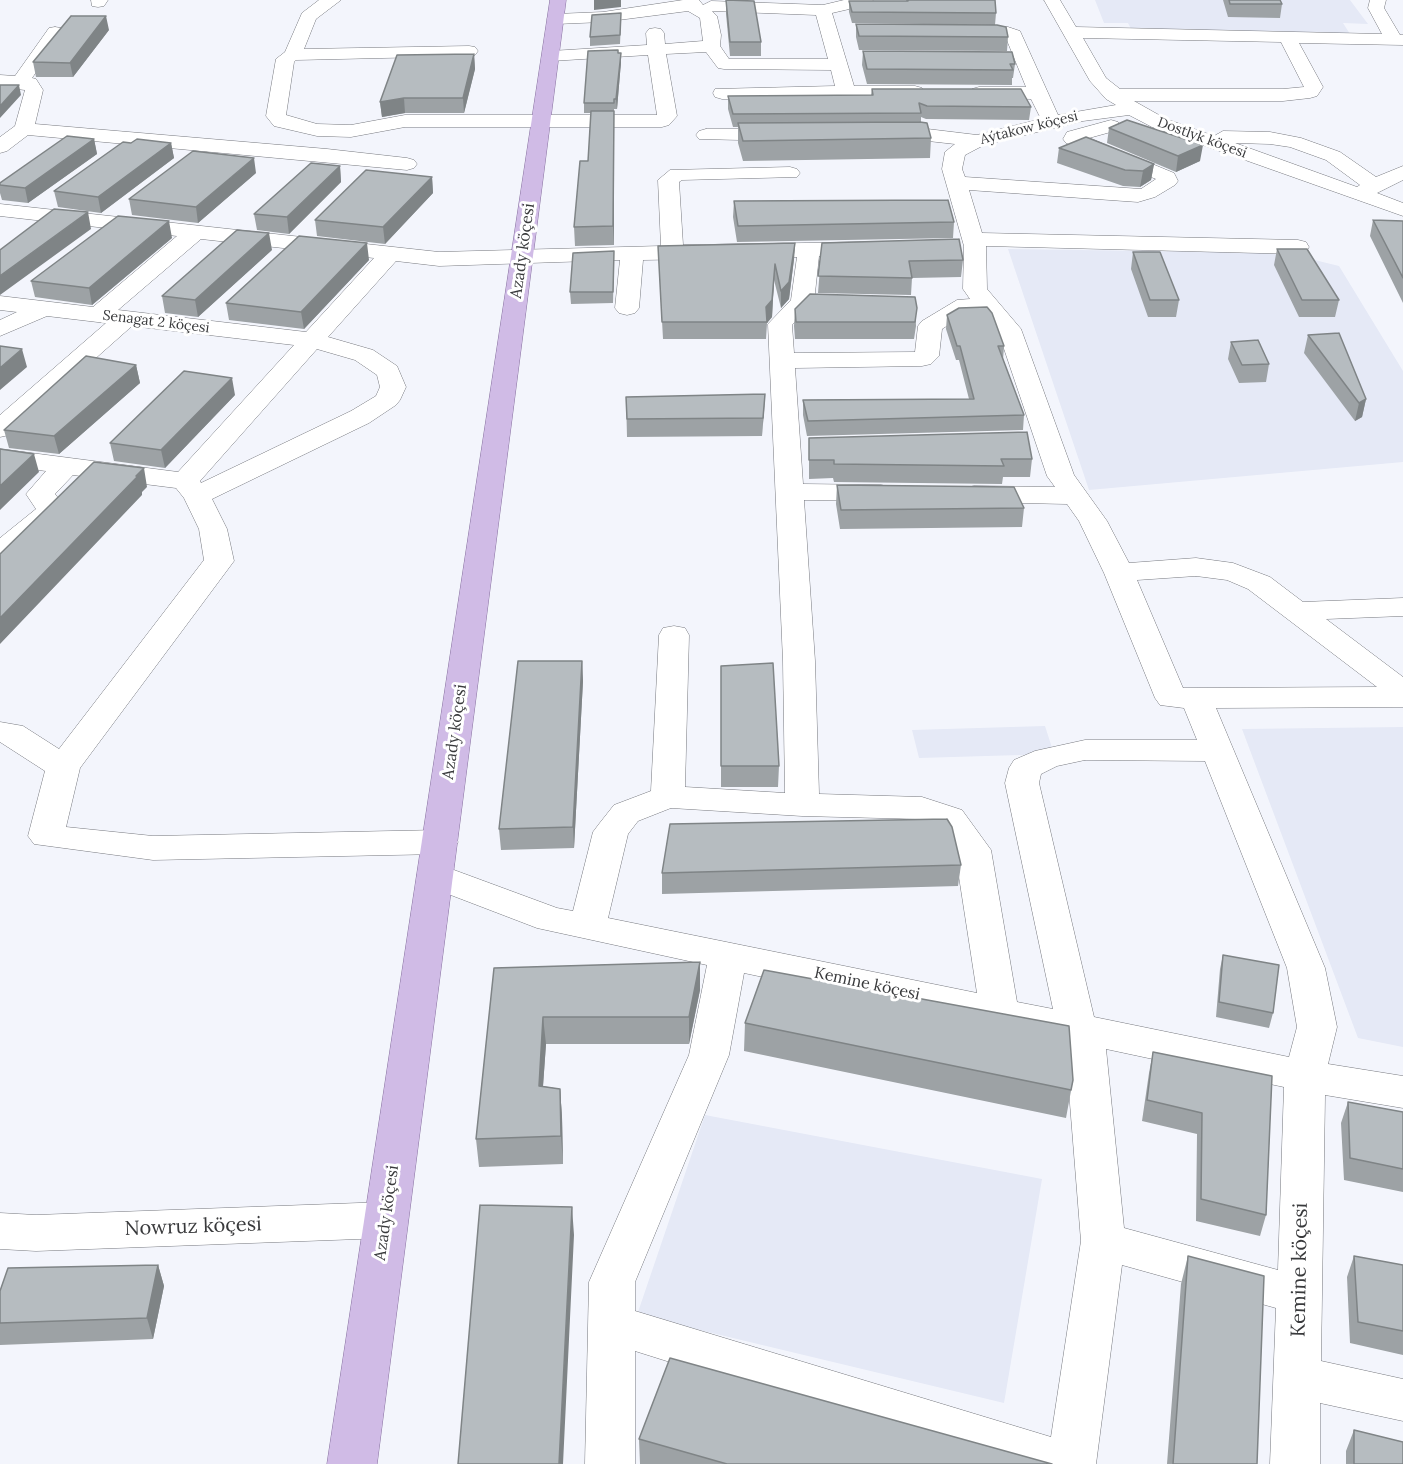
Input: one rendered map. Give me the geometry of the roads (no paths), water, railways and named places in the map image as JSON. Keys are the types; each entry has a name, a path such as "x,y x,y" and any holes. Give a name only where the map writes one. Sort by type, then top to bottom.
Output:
{"main road":[{"name":"Azady köçesi","path":"352,1464 557,9"}],"street":[{"path":"294,55 308,17 333,0"},
{"path":"557,9 691,3 823,10 865,0"},
{"name":"Dostlyk köçesi","path":"1052,0 1099,81 1113,95 1139,113 1197,137 1367,190 1403,210"},
{"path":"1378,0 1376,8 1398,39"},
{"path":"691,3 708,16 712,35 711,46 724,64 838,61 860,57"},
{"path":"823,10 846,92"},
{"path":"829,30 852,30"},
{"path":"945,31 1008,32 1014,35 1052,122"},
{"path":"20,82 55,32"},
{"path":"1069,32 1398,39"},
{"path":"1113,95 1283,96 1310,92 1314,87 1288,38"},
{"path":"469,51 294,55 285,59 276,116 281,122 317,130 351,131 405,121 655,122 666,119 668,116 656,42"},
{"path":"551,56 656,42 711,46"},
{"path":"1001,59 1024,59"},
{"path":"0,81 29,83 34,90 8,139 136,138 407,164"},
{"path":"722,93 930,93"},
{"path":"966,93 1038,93"},
{"path":"955,183 1138,196 1148,193 1168,181 1167,177 1073,139 1074,136 1139,113"},
{"name":"Aýtakow köçesi","path":"975,305 975,289 952,169 955,152 977,141 1083,115 1139,113"},
{"path":"872,135 919,134 977,141"},
{"path":"706,135 801,135"},
{"path":"1197,137 1252,136 1294,142 1333,156 1367,190 1403,172"},
{"path":"108,159 136,138"},
{"path":"180,166 207,145"},
{"path":"362,177 378,161"},
{"path":"672,252 668,180 676,174 790,173"},
{"path":"32,213 61,193"},
{"path":"2,212 116,217 196,232 440,260 672,252 888,249"},
{"path":"90,243 116,217"},
{"path":"270,266 312,227"},
{"path":"96,316 196,232"},
{"path":"967,244 1298,247"},
{"path":"802,805 799,661 789,492 799,445 782,362 780,324 814,302 809,250"},
{"path":"191,489 312,340 390,254"},
{"path":"627,308 632,254"},
{"path":"4,304 35,284"},
{"name":"Senagat 2 köçesi","path":"4,304 312,340 363,355 388,371 393,387 387,400 360,417 191,489"},
{"path":"918,304 975,305 1009,329 1036,440 1093,520 1119,573 1171,698 1403,697"},
{"path":"204,328 229,305"},
{"path":"782,362 922,359 927,356 930,326 975,305"},
{"path":"0,329 42,309"},
{"path":"0,429 125,319"},
{"path":"0,457 66,466 191,489"},
{"path":"6,548 48,513 51,507 40,494 66,466"},
{"path":"191,489 213,529 219,561 63,767 46,837 153,848 437,858"},
{"path":"789,492 908,494"},
{"path":"944,494 1074,495"},
{"path":"1119,573 1196,567 1233,572 1259,583 1403,692"},
{"path":"1296,611 1403,607"},
{"path":"668,797 674,635"},
{"path":"1196,698 1306,968 1317,1027 1305,1076"},
{"path":"0,732 11,734 63,767"},
{"path":"1071,1464 1103,1241 1081,1029 1022,783 1026,768 1047,758 1085,750 1218,751"},
{"path":"588,926 611,832 626,813 668,797 802,805 922,808 950,818 973,850 999,1012"},
{"name":"Kemine köçesi","path":"437,858 550,919 1305,1076 1403,1092"},
{"path":"610,1464 612,1282 709,1055 728,955"},
{"name":"Kemine köçesi","path":"1295,1464 1305,1076"},
{"name":"Nowruz köçesi","path":"0,1232 36,1233 387,1220"},
{"path":"1103,1241 1299,1295"},
{"path":"610,1323 1065,1464"},
{"path":"1297,1377 1403,1400"}]}
